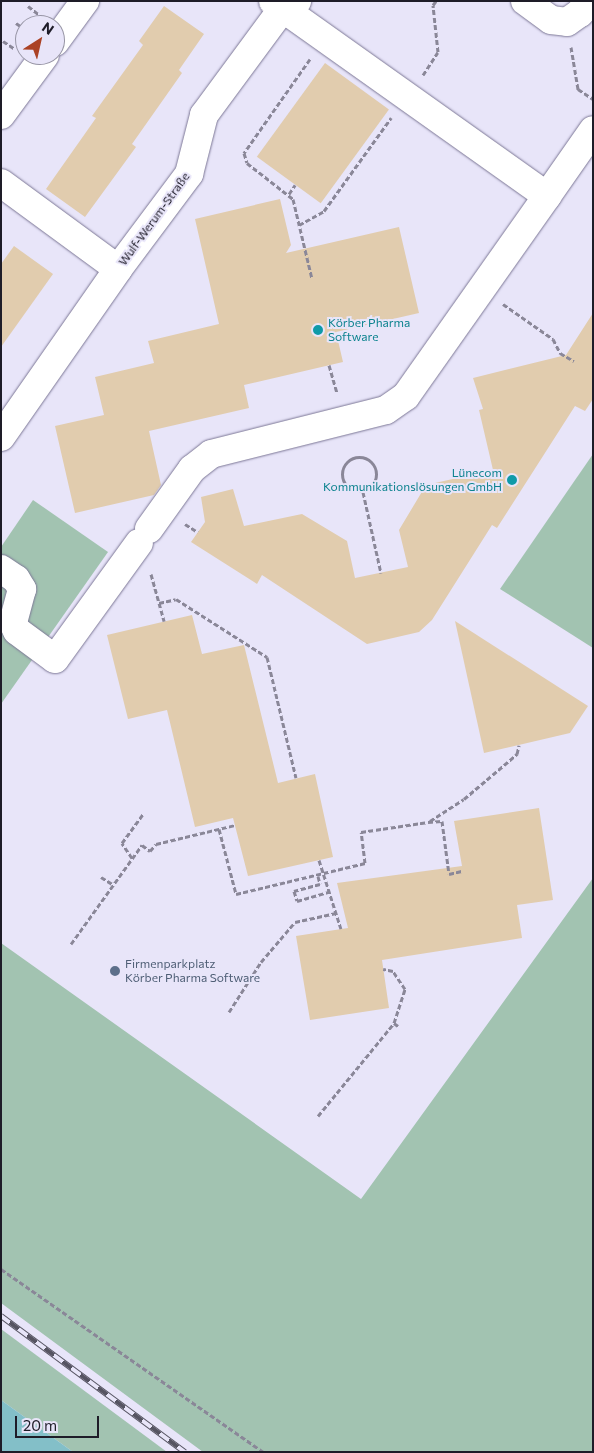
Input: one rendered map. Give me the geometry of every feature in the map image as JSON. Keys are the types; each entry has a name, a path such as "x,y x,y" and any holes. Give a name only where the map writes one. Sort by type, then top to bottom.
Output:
{"street":[{"path":"65,28 85,1"},
{"path":"525,1 551,20 567,22 580,13 588,1"},
{"path":"284,4 324,38 547,196"},
{"name":"Wulf-Werum-Straße","path":"1,437 118,269 189,174 204,115 284,4"},
{"path":"1,115 38,65"},
{"path":"1,569 16,579 22,589 13,623 17,631 56,659 192,469 211,454 255,452 386,410 406,396 593,130"},
{"path":"1,184 118,269"}],"path":[{"path":"299,225 324,211 438,52 433,6 436,1"},
{"path":"567,22 578,89 593,99"},
{"path":"312,278 289,194 247,163 244,153 324,38"},
{"path":"289,194 295,185"},
{"path":"481,290 508,305 553,339 560,352 574,361"},
{"path":"355,457 368,459 377,470 374,484 363,492 349,490 341,479 343,465 355,457"},
{"path":"363,492 382,573"},
{"path":"159,602 176,599 267,657 296,778"},
{"path":"428,822 464,799 517,754 519,745"},
{"path":"132,858 122,843 143,814"},
{"path":"219,828 236,894 324,875 366,863 361,832 428,822 442,821 449,874 462,871"},
{"path":"71,944 112,884 142,845 150,851 156,844 235,825"},
{"path":"319,860 341,929"},
{"path":"318,876 320,884 294,891 297,901 329,892"},
{"path":"102,877 112,884"},
{"path":"229,1012 261,962 295,922 336,913"},
{"path":"318,1116 394,1023 405,989 393,971 383,969"},
{"path":"394,1023 398,1026"},
{"path":"1,1269 263,1452"}],"shaded area":[{"path":"593,454 593,648 500,589"},
{"path":"33,500 108,552 1,704 1,547"},
{"path":"593,878 593,1452 203,1452 1,1303 1,943 361,1199"},
{"path":"1,1329 167,1452 73,1452 1,1400"},
{"path":"1,1400 73,1452 1,1452"}],"building":[{"path":"164,6 204,34 179,70 182,73 132,144 136,147 85,217 46,189 96,118 92,116 143,45 139,41"},
{"path":"325,63 389,109 321,203 257,157"},
{"path":"280,199 291,245 286,253 399,227 419,313 336,332 343,362 244,385 249,408 149,431 161,485 154,495 75,513 55,426 104,415 95,377 154,363 148,341 219,324 195,219"},
{"path":"14,246 53,274 1,347 1,264"},
{"name":"Lünecom Kommunikationslösungen GmbH","path":"593,313 593,399 585,411 575,406 497,528 492,525 432,620 419,632 367,644 262,575 257,584 191,542 205,522 201,497 233,489 244,526 302,514 347,541 355,578 408,567 399,530 426,485 493,470 479,410 483,409 473,378 566,355"},
{"path":"192,615 202,654 244,645 278,783 315,774 333,857 248,876 233,818 195,827 167,710 128,719 107,635"},
{"path":"455,621 588,706 570,733 484,753"},
{"path":"539,808 553,900 517,905 522,938 382,960 389,1008 310,1020 296,936 348,928 337,883 462,866 454,821"}],"railway":[{"path":"1,1316 185,1452"}],"place":[{"name":"Körber Pharma Software","path":"318,330"},
{"name":"Lünecom Kommunikationslösungen GmbH","path":"512,480"},
{"name":"Firmenparkplatz Körber Pharma Software","path":"115,971"}]}
